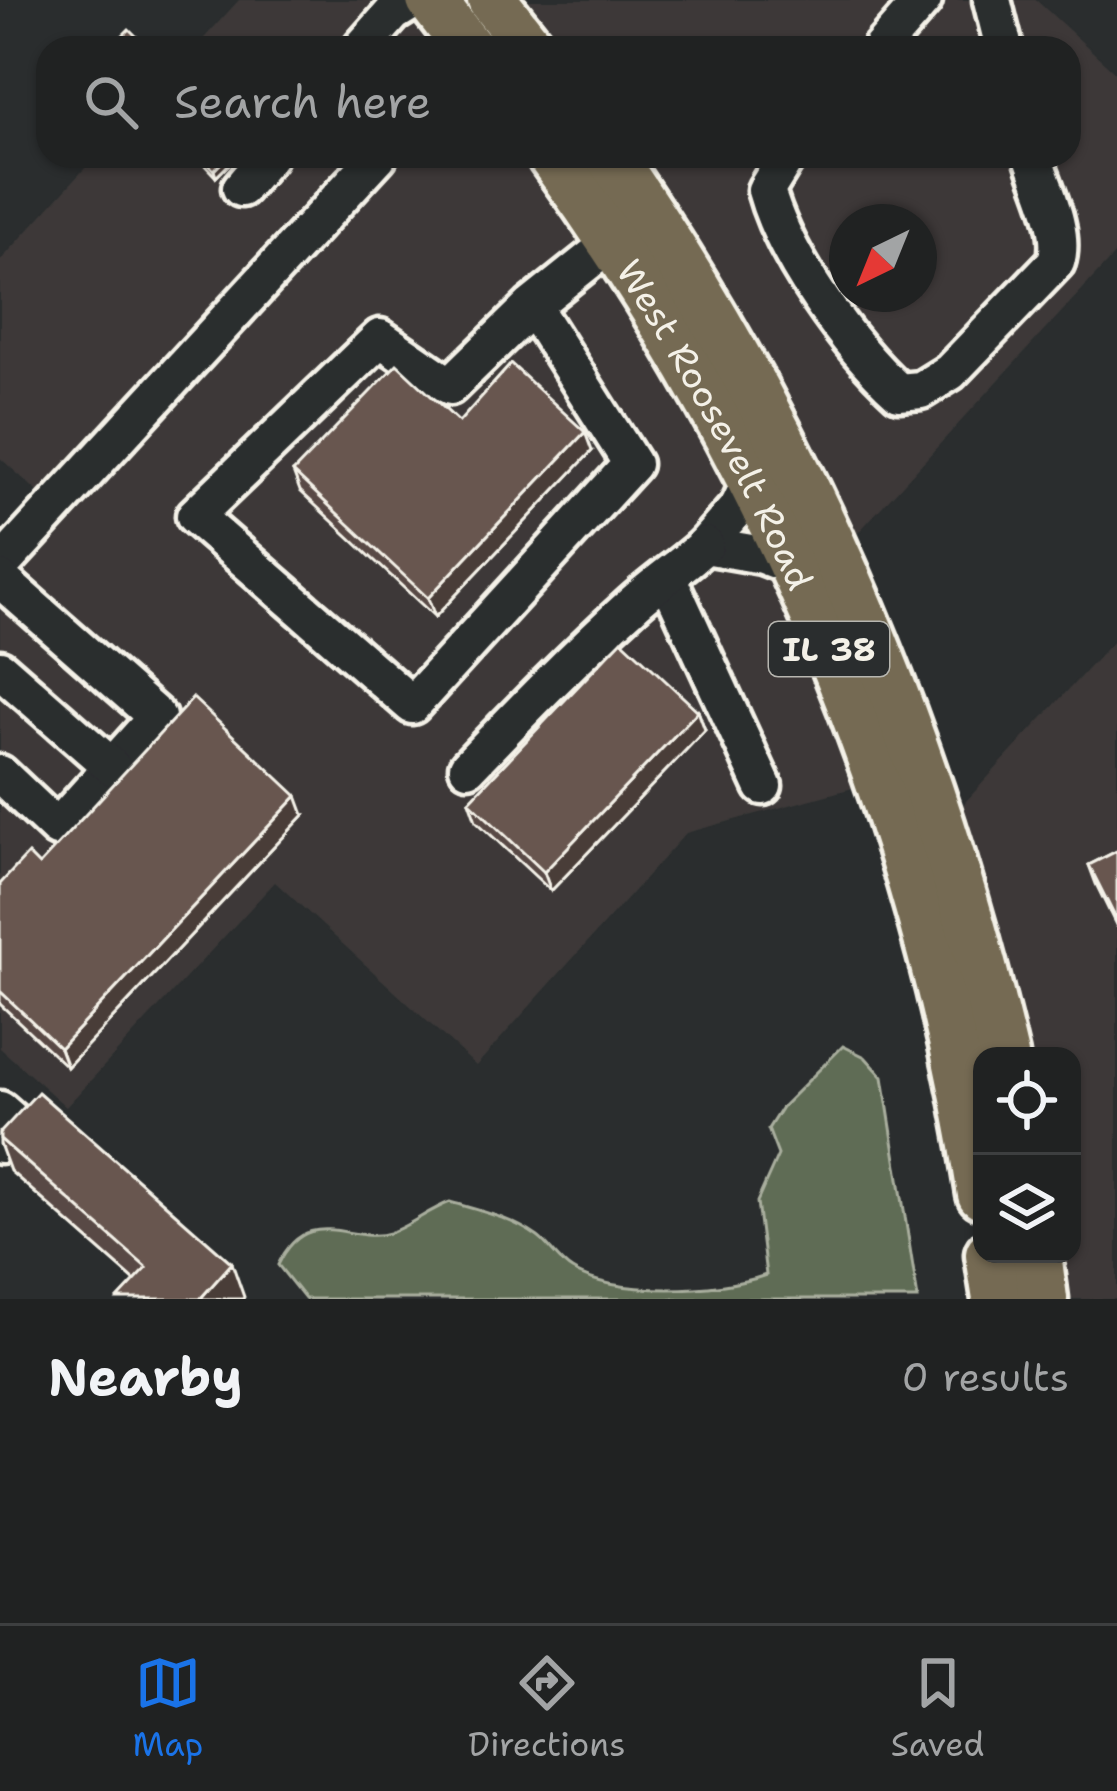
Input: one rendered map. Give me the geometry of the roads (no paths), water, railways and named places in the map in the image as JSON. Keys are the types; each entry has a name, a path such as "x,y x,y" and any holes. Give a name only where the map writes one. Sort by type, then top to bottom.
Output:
{"main road":[{"path":"430,0 458,36"},
{"path":"492,0 520,36"},
{"name":"West Roosevelt Road","path":"560,168 695,375 794,567 884,789 922,909 948,1013 975,1155"},
{"name":"West Roosevelt Road","path":"618,168 673,250 757,394 853,588 925,775 964,897 1002,1047"},
{"path":"991,1263 997,1299"},
{"path":"1037,1263 1042,1299"}],"lane":[{"path":"373,36 414,0"},
{"path":"892,36 923,0"},
{"path":"992,0 1001,36"},
{"path":"241,188 258,168"},
{"path":"0,566 367,168"},
{"path":"780,168 766,190 794,255 867,362 899,392 921,390 950,372 1055,262 1059,250 1056,231 1037,168"},
{"path":"532,306 632,464 412,705 194,516 380,338 450,386 532,306 612,242"},
{"path":"468,767 567,664 638,598 668,579 705,545 739,506 752,478"},
{"path":"705,545 762,555 794,567"},
{"path":"0,579 157,717 57,828 0,774"},
{"path":"668,579 763,786"},
{"path":"0,669 112,767"},
{"path":"0,1110 16,1124 0,1144"}]}
